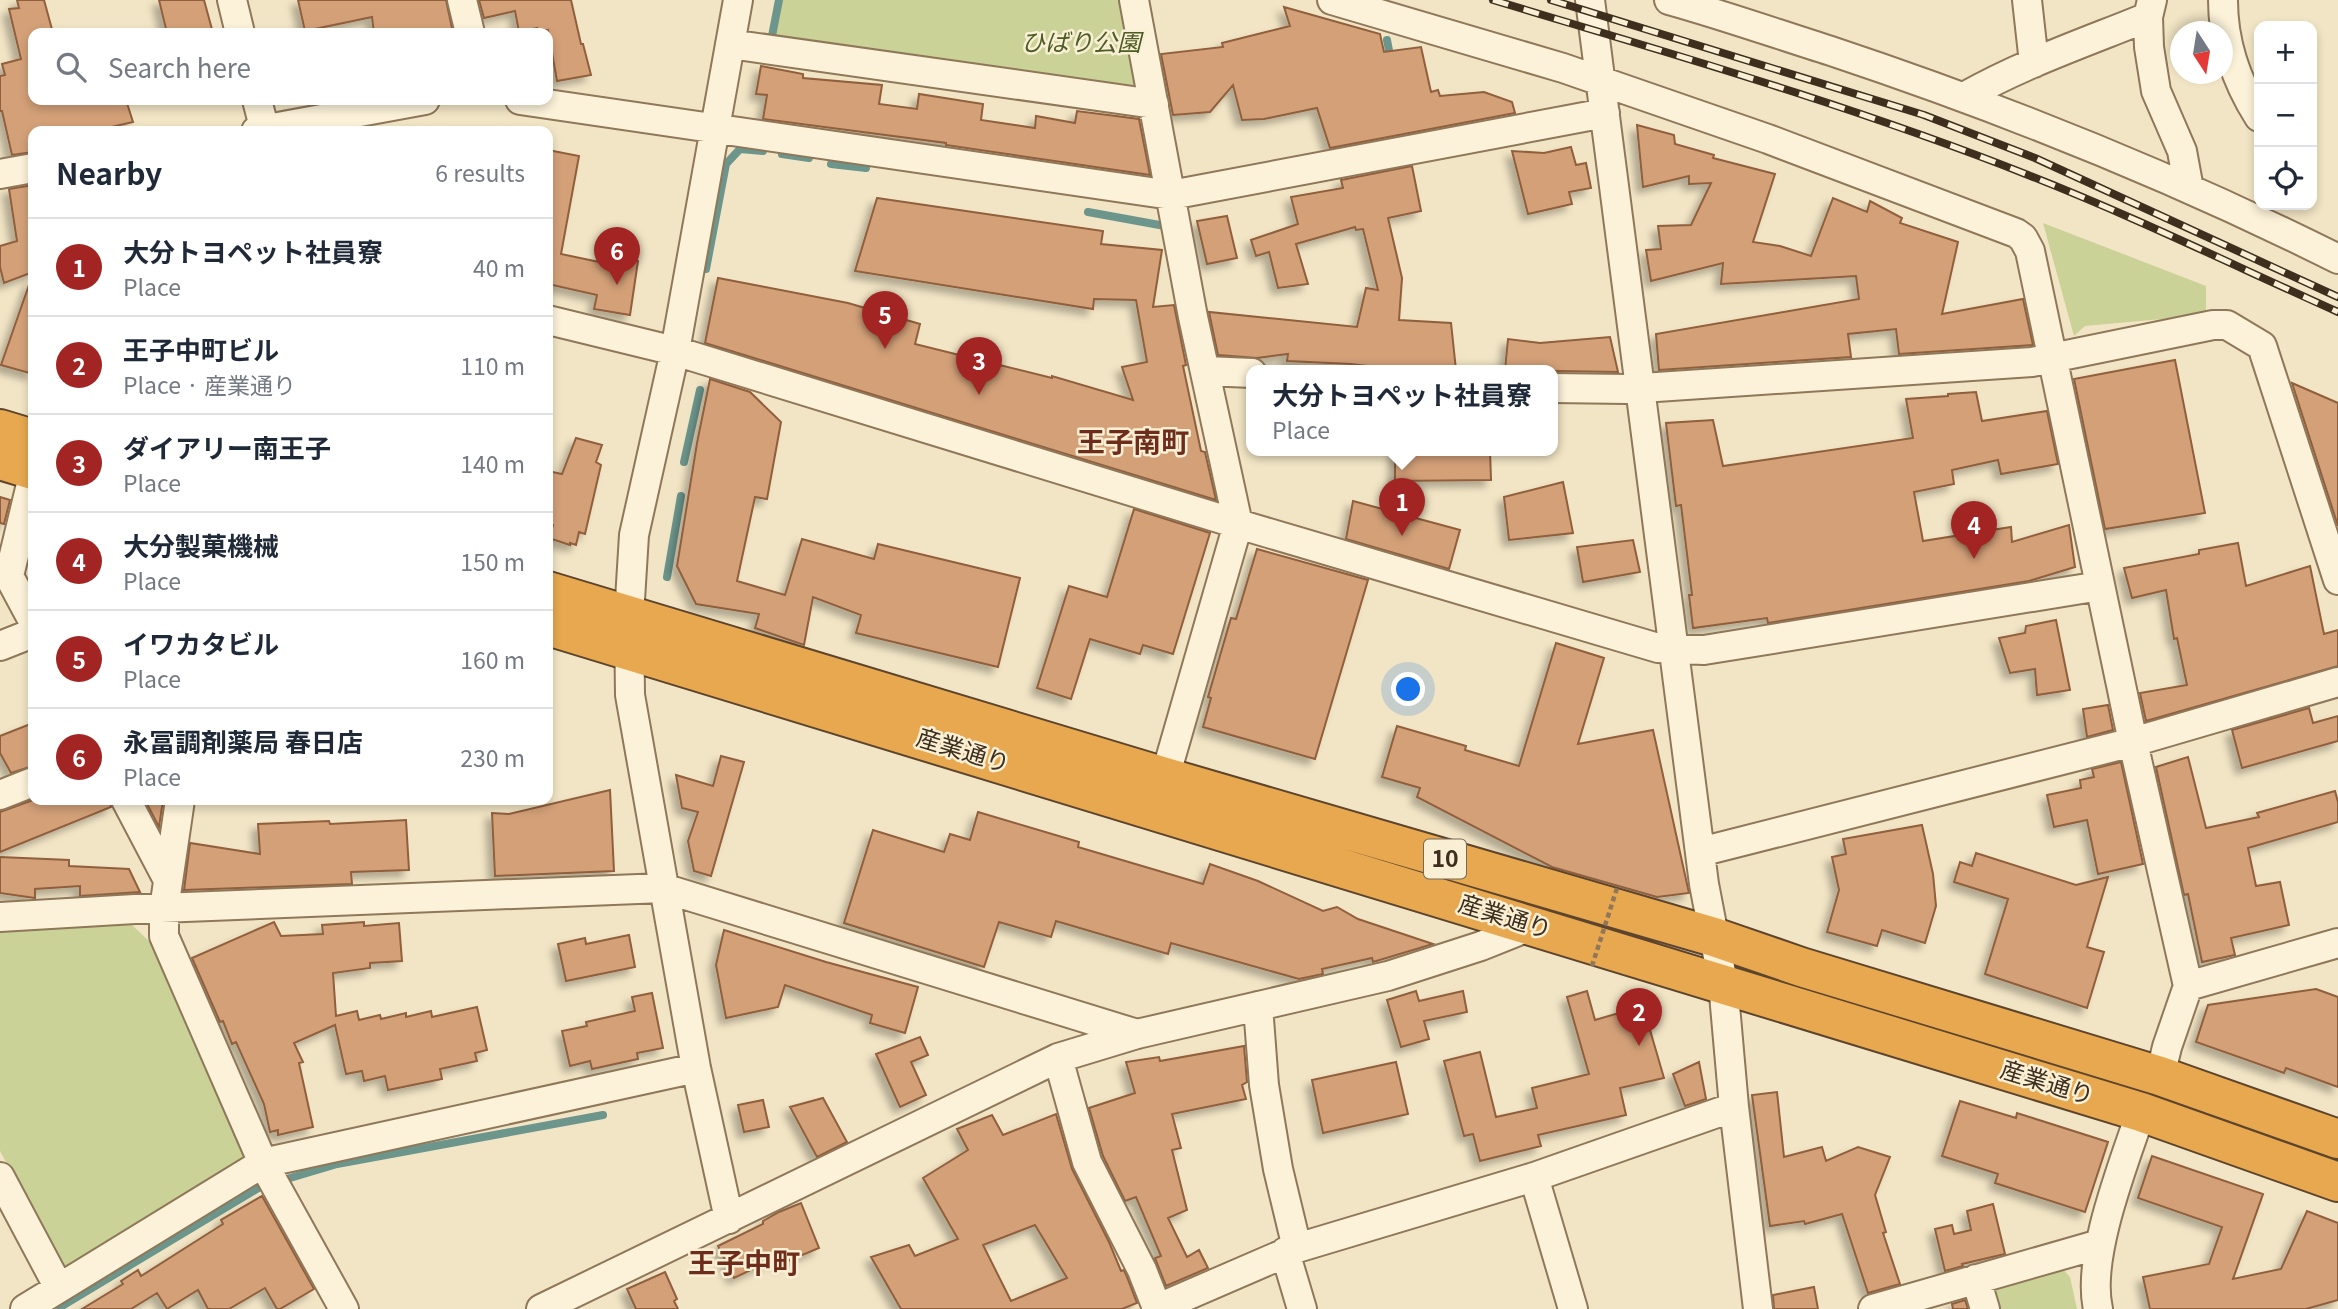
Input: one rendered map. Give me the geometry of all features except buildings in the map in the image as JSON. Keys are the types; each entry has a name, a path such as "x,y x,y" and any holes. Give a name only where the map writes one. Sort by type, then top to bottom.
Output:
{"highway":[{"path":"0,429 28,437"},
{"path":"0,460 28,471"},
{"name":"産業通り","path":"553,594 629,633 1531,926 2141,1112 2338,1182"},
{"name":"産業通り","path":"553,626 629,633 1165,778 1714,937 1801,967 2160,1076 2338,1139"}],"street":[{"path":"232,0 239,28"},
{"path":"462,0 469,28"},
{"path":"729,1219 696,1068 630,695 629,633 634,535 675,351 738,0"},
{"path":"1134,0 1193,317 1238,524 1165,778"},
{"path":"1332,0 1600,81 1768,139 2016,233 2023,238 2029,250 2133,742 2188,986 2160,1076"},
{"path":"1590,0 1700,852 1723,983 1734,1107 1758,1309"},
{"path":"1669,0 1764,29 1964,97 2069,137 2189,188 2338,259"},
{"path":"2027,0 2034,63"},
{"path":"2223,0 2224,30 2233,67 2254,109"},
{"path":"1964,97 2150,8 2149,47 2156,91 2182,151 2189,188"},
{"path":"730,44 1154,104"},
{"path":"258,105 261,126"},
{"path":"288,126 399,105"},
{"path":"553,105 1171,195 1605,113"},
{"path":"0,174 28,169"},
{"path":"553,321 675,351 1643,645 1675,650 1704,650 2101,586"},
{"path":"1558,388 1603,390 2053,359 2213,325 2227,325 2262,346 2338,580"},
{"path":"1205,371 1246,373"},
{"path":"28,494 9,576 28,612"},
{"path":"0,646 28,635"},
{"path":"1700,852 2133,742 2338,682"},
{"path":"0,795 28,784"},
{"path":"129,805 168,880"},
{"path":"179,805 164,908 164,936 263,1163 344,1309"},
{"path":"0,917 663,888 1137,1034"},
{"path":"541,1309 1058,1058 1137,1034 1388,976 1481,946 1531,926"},
{"path":"2188,986 2338,943"},
{"path":"1258,1006 1264,1085 1302,1309"},
{"path":"1058,1058 1087,1162 1142,1270 1156,1309 1291,1250 1534,1177 1734,1107"},
{"path":"25,1309 263,1163 696,1068"},
{"path":"2098,1309 2094,1291 2100,1244 2141,1112"},
{"path":"0,1177 59,1288"},
{"path":"1534,1177 1573,1309"},
{"path":"1873,1309 2100,1244"},
{"path":"1976,1279 1985,1309"}],"path":[{"path":"1592,965 1618,885"}],"green space":[{"name":"ひばり公園","path":"779,0 1118,0 1137,86 1132,95 772,36"},
{"path":"2043,223 2206,286 2206,315 2085,326 2074,336"},
{"path":"132,925 149,941 245,1158 63,1269 0,1151 0,931"},
{"path":"2061,1267 2070,1277 2077,1309 1996,1309 1993,1298 1998,1283"}],"waterway":[{"path":"772,36 779,0"},
{"path":"1387,40 1391,61"},
{"path":"706,269 726,164 740,149 763,151"},
{"path":"782,154 809,158"},
{"path":"831,164 866,168"},
{"path":"1088,212 1165,226"},
{"path":"684,462 700,390"},
{"path":"667,577 681,496"},
{"path":"280,1181 337,1164 603,1115"},
{"path":"57,1309 260,1187 268,1185"}],"railway":[{"path":"1493,0 1762,82 1962,150 2106,207 2338,312"},
{"path":"1551,0 1924,115 2035,158 2338,297"}],"place":[{"name":"永冨調剤薬局 春日店","path":"617,285"},
{"name":"イワカタビル","path":"885,349"},
{"name":"ダイアリー南王子","path":"979,395"},
{"name":"大分トヨペット社員寮","path":"1402,536"},
{"name":"大分製菓機械","path":"1974,559"},
{"name":"王子中町ビル","path":"1639,1046"}],"district":[{"name":"王子南町","path":"1133,442"},
{"name":"王子中町","path":"744,1263"}]}
